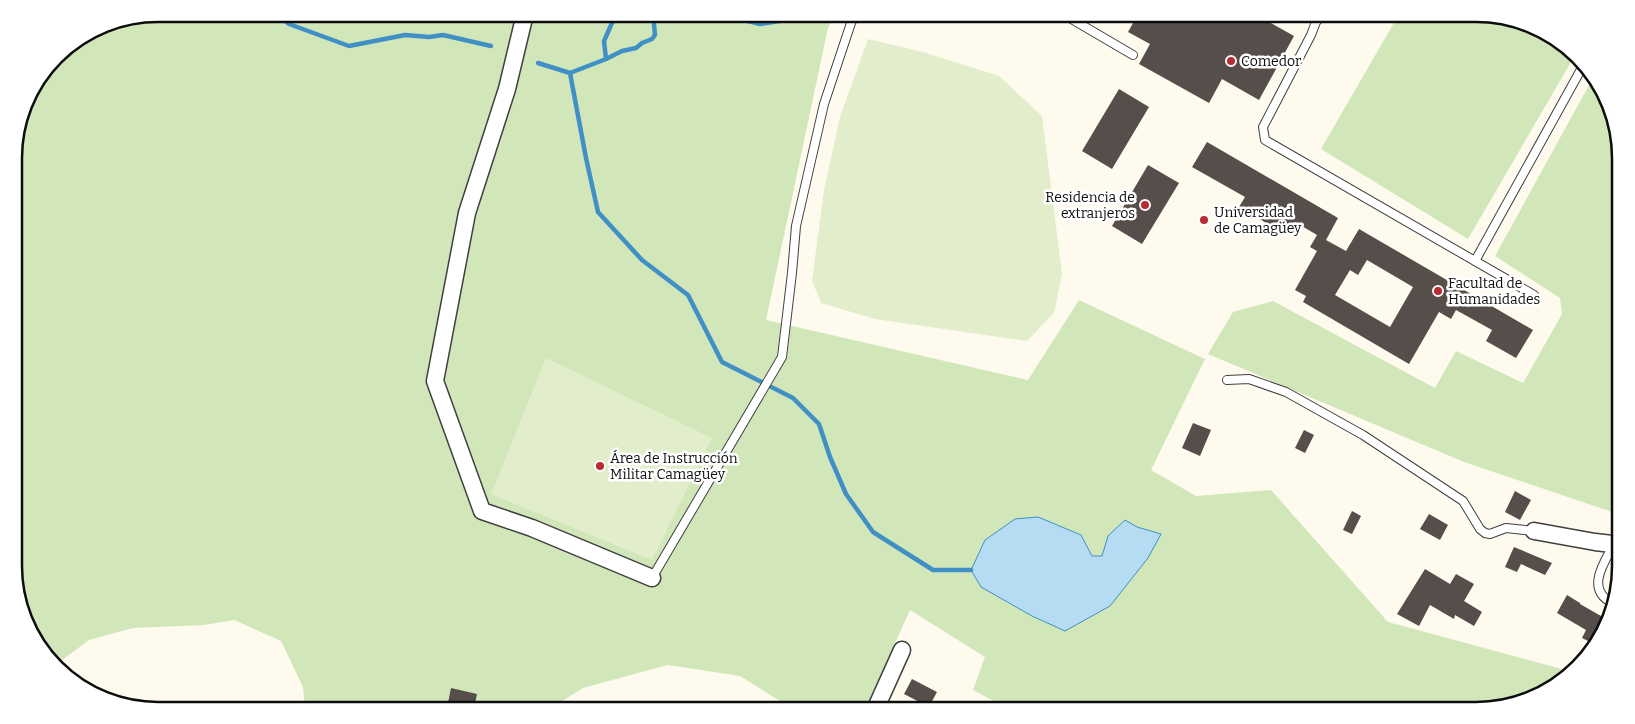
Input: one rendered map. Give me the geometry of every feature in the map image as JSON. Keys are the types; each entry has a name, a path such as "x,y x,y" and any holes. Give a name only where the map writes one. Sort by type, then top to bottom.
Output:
{"street":[{"path":"524,22 507,89 467,213 435,382 482,511 532,528 652,578"},
{"path":"1534,531 1612,543"},
{"path":"879,701 902,650"}],"lane":[{"path":"652,578 782,357 796,226 824,104 851,22"},
{"path":"1077,22 1133,55"},
{"path":"1316,22 1312,35 1263,127 1265,140 1534,295"},
{"path":"1475,261 1580,71"},
{"path":"1227,380 1249,379 1279,389 1363,435 1463,501 1480,529 1485,533 1490,534 1506,528 1534,531"},
{"path":"1608,600 1599,590 1597,576 1612,553"}],"green space":[{"path":"158,22 831,22 828,28 766,320 1028,380 1079,300 1205,359 1151,470 1196,496 1271,490 1388,622 1564,670 1552,679 1520,694 1486,701 994,701 973,690 985,657 910,610 869,701 781,702 740,676 668,665 583,688 561,702 304,702 303,687 281,641 234,620 204,625 133,628 89,640 61,661 41,634 33,618 27,601 22,566 23,149 27,123 33,106 45,83 69,56 90,41 115,30"},
{"path":"1394,22 1477,22 1503,25 1529,33 1545,41 1572,61 1468,239 1321,149"},
{"path":"868,39 923,52 999,76 1042,116 1062,274 1054,313 1027,341 875,319 821,303 812,281 824,190 840,117"},
{"path":"1590,84 1602,106 1608,123 1612,158 1612,512 1464,462 1208,354 1233,312 1273,301 1435,388 1456,351 1523,383 1562,314 1560,298 1495,256"},
{"name":"Área de Instrucción Militar Camagüey","path":"546,358 712,438 652,560 491,494"}],"water":[{"path":"1038,517 1081,535 1092,556 1102,556 1108,536 1125,520 1137,527 1161,534 1148,558 1110,606 1065,631 1032,616 981,587 971,570 985,540 1015,519"}],"building":[{"name":"Comedor","path":"1134,22 1269,22 1294,36 1259,100 1222,79 1209,103 1139,64 1150,44 1128,32"},
{"path":"1119,89 1149,107 1112,169 1082,151"},
{"path":"1207,142 1338,218 1326,240 1346,251 1359,229 1533,330 1516,358 1486,341 1492,330 1456,310 1451,319 1439,312 1409,364 1303,302 1306,296 1295,290 1317,251 1310,247 1317,235 1295,222 1287,235 1239,207 1245,197 1192,167","holes":["1367,260 1413,287 1390,327 1335,295 1350,270 1358,275"]},
{"name":"Residencia de extranjeros","path":"1148,165 1179,183 1142,244 1112,226"},
{"path":"1193,423 1211,430 1200,456 1182,448"},
{"path":"1304,430 1314,435 1305,453 1295,448"},
{"path":"1515,491 1531,500 1520,520 1505,512"},
{"path":"1352,511 1361,516 1352,534 1343,530"},
{"path":"1429,514 1448,525 1440,540 1420,529"},
{"path":"1514,547 1552,563 1545,575 1521,564 1517,572 1505,567"},
{"path":"1425,569 1450,584 1456,574 1474,584 1464,601 1482,612 1474,626 1455,615 1454,619 1430,605 1419,626 1397,614"},
{"path":"1567,595 1602,617 1589,641 1582,638 1586,630 1557,613"},
{"path":"912,679 937,692 932,701 918,701 904,694"},
{"path":"451,688 477,694 475,702 448,702"}],"waterway":[{"path":"287,22 349,46 405,35 429,37 443,35 491,46"},
{"path":"606,59 604,41 612,22"},
{"path":"538,63 570,73 622,51 636,48 652,39 655,35 654,22"},
{"path":"752,22 760,24 773,22"},
{"path":"570,73 598,212 642,260 688,295 722,362 793,398 819,424 830,457 846,494 873,532 933,570 971,570"}],"place":[{"name":"Comedor","path":"1231,61"},
{"name":"Residencia de extranjeros","path":"1145,205"},
{"name":"Universidad de Camagüey","path":"1204,220"},
{"name":"Facultad de Humanidades","path":"1438,291"},
{"name":"Área de Instrucción Militar Camagüey","path":"600,466"}]}
